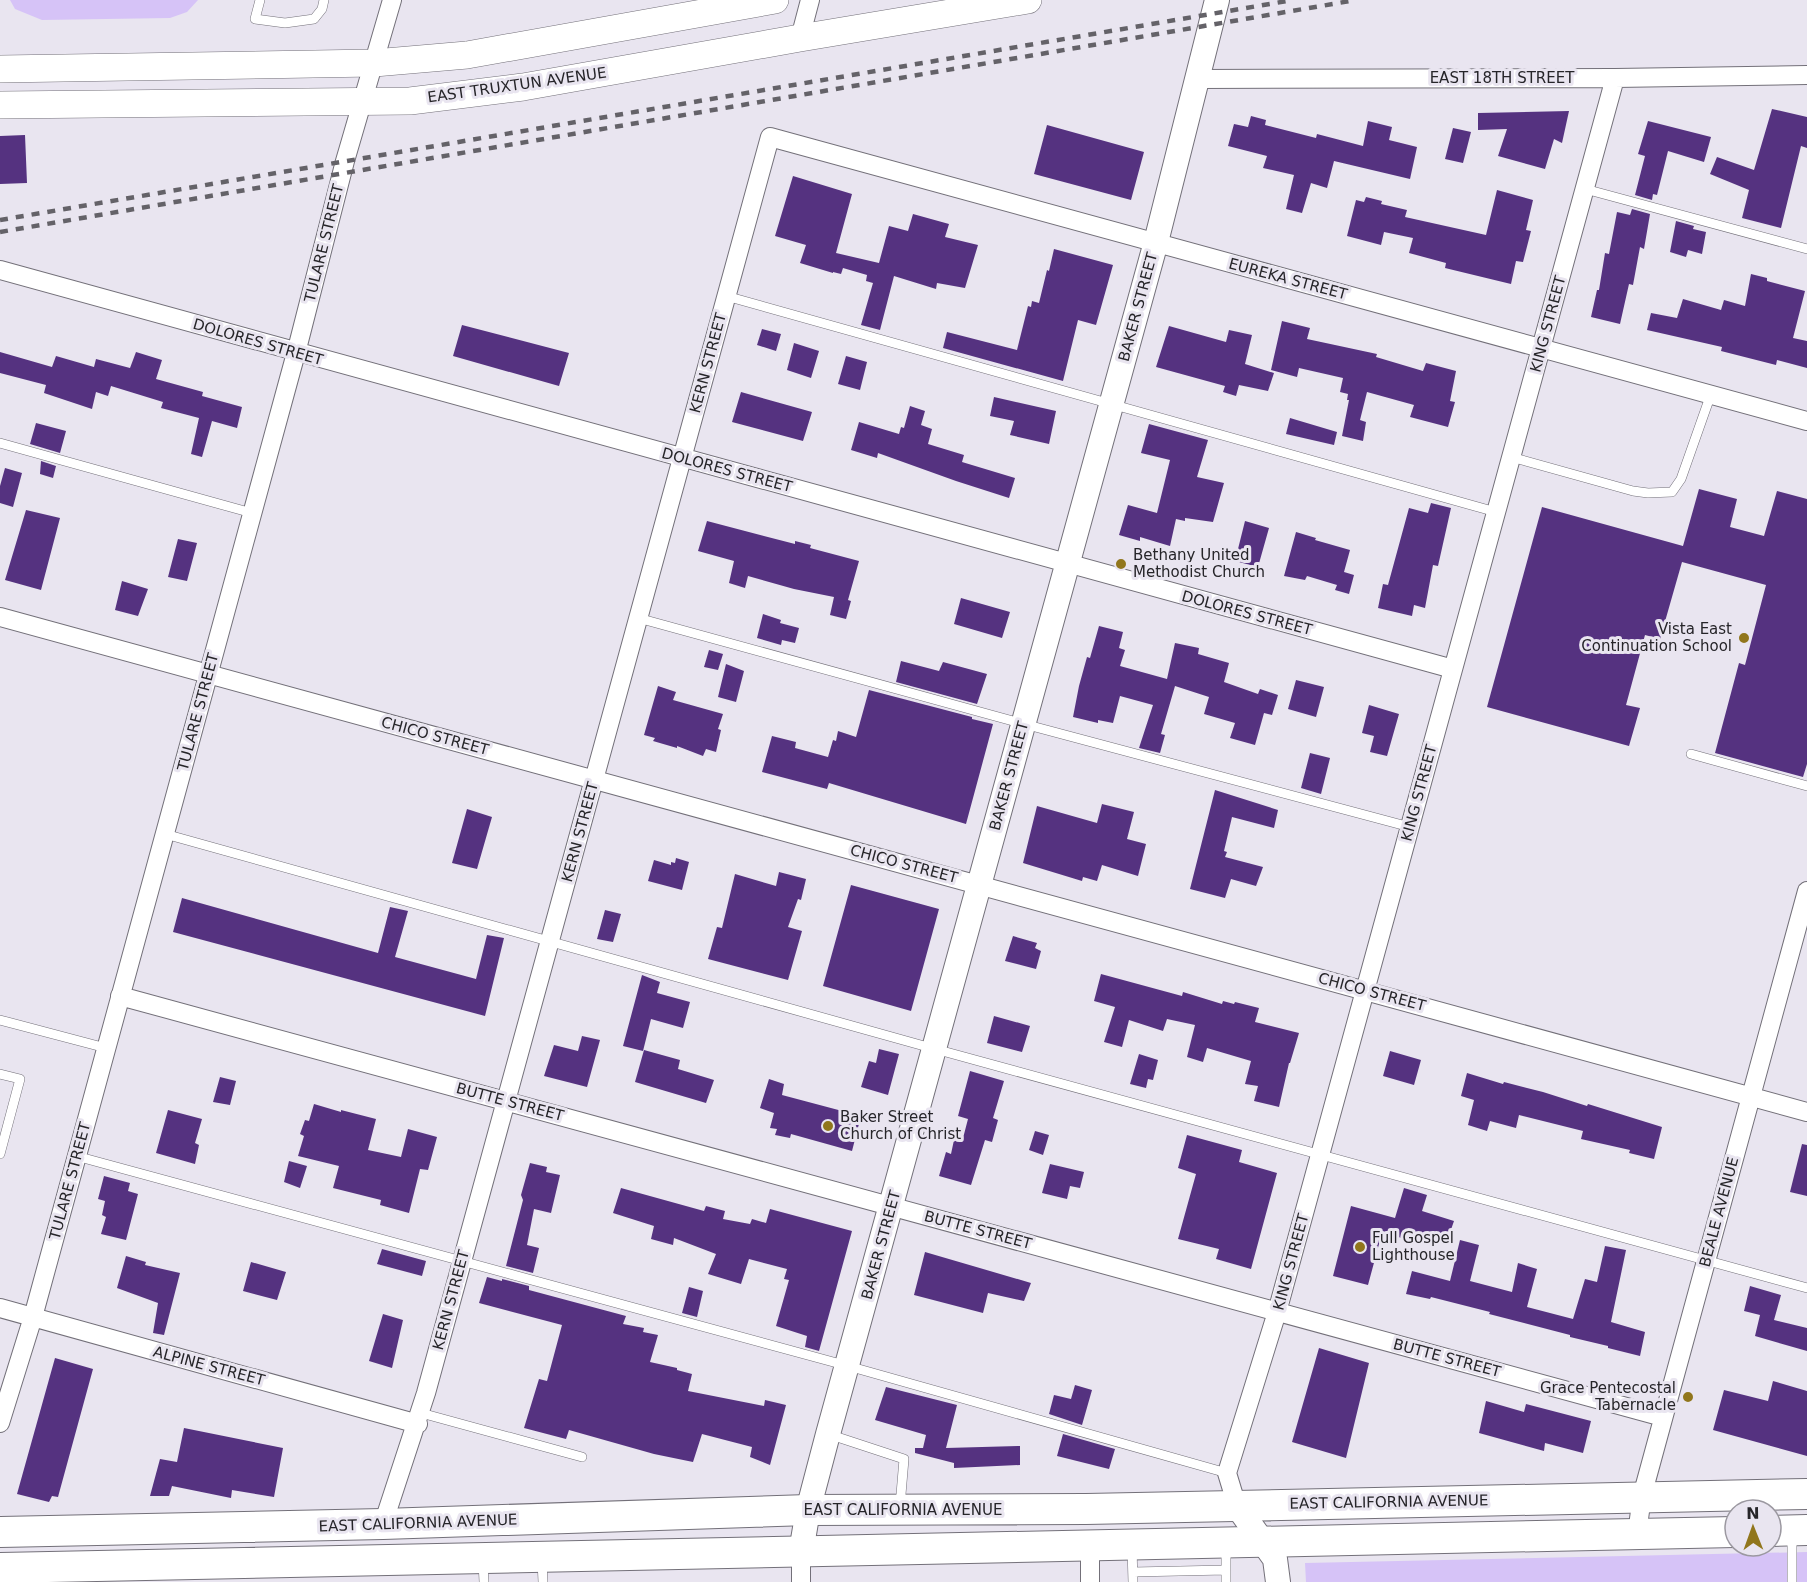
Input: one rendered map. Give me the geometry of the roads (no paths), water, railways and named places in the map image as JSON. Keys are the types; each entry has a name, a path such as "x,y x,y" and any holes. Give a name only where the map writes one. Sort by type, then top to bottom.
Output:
{"main road":[{"path":"0,69 375,63 468,56 775,0"},
{"name":"EAST TRUXTUN AVENUE","path":"0,105 410,101 523,87 1028,0"},
{"name":"EAST CALIFORNIA AVENUE","path":"0,1532 349,1525 808,1510 1086,1509 1807,1494"},
{"path":"224,1573 232,1550 250,1544 349,1525"},
{"path":"0,1569 224,1573 542,1570 801,1552 1090,1545 1133,1566 1226,1556 1263,1542 1723,1532"}],"street":[{"name":"TULARE STREET","path":"0,1423 33,1317 296,353 343,167 392,0"},
{"path":"801,38 810,0"},
{"name":"BAKER STREET","path":"801,1552 808,1510 828,1434 1068,564 1155,242 1217,0"},
{"name":"EAST 18TH STREET","path":"1197,79 1807,75"},
{"name":"KING STREET","path":"1227,1473 1277,1312 1321,1154 1615,78"},
{"name":"EUREKA STREET","path":"770,137 1807,421"},
{"name":"KERN STREET","path":"383,1524 419,1418 770,137"},
{"name":"DOLORES STREET","path":"0,270 1453,669"},
{"name":"CHICO STREET","path":"0,617 1807,1112"},
{"name":"BEALE AVENUE","path":"1637,1534 1642,1496 1751,1096 1801,938 1807,891"},
{"name":"BUTTE STREET","path":"120,996 1663,1417"},
{"name":"ALPINE STREET","path":"0,1308 419,1418"},
{"path":"1227,1473 1238,1506 1275,1559 1278,1582"},
{"path":"1090,1545 1090,1582"},
{"path":"801,1552 801,1582"}],"lane":[{"path":"260,0 255,19 285,23 314,19 322,9 324,0"},
{"path":"1584,189 1807,249"},
{"path":"726,296 1496,512"},
{"path":"1511,457 1633,491 1671,492 1681,479 1711,394"},
{"path":"0,443 252,513"},
{"path":"638,618 1410,827"},
{"path":"1692,754 1807,786"},
{"path":"165,834 935,1049 1807,1288"},
{"path":"0,1020 106,1048"},
{"path":"0,1074 20,1079 0,1154"},
{"path":"76,1156 462,1263 848,1366 1227,1473"},
{"path":"419,1418 582,1457"},
{"path":"828,1434 904,1459 899,1510"},
{"path":"1790,1531 1792,1582"},
{"path":"1226,1556 1226,1582"}],"railway":[{"path":"0,220 1293,0"},
{"path":"0,232 1356,0"}],"place":[{"name":"Bethany United Methodist Church","path":"1121,564"},
{"name":"Vista East Continuation School","path":"1744,638"},
{"name":"Baker Street Church of Christ","path":"828,1126"},
{"name":"Full Gospel Lighthouse","path":"1360,1247"},
{"name":"Grace Pentecostal Tabernacle","path":"1688,1397"}]}
